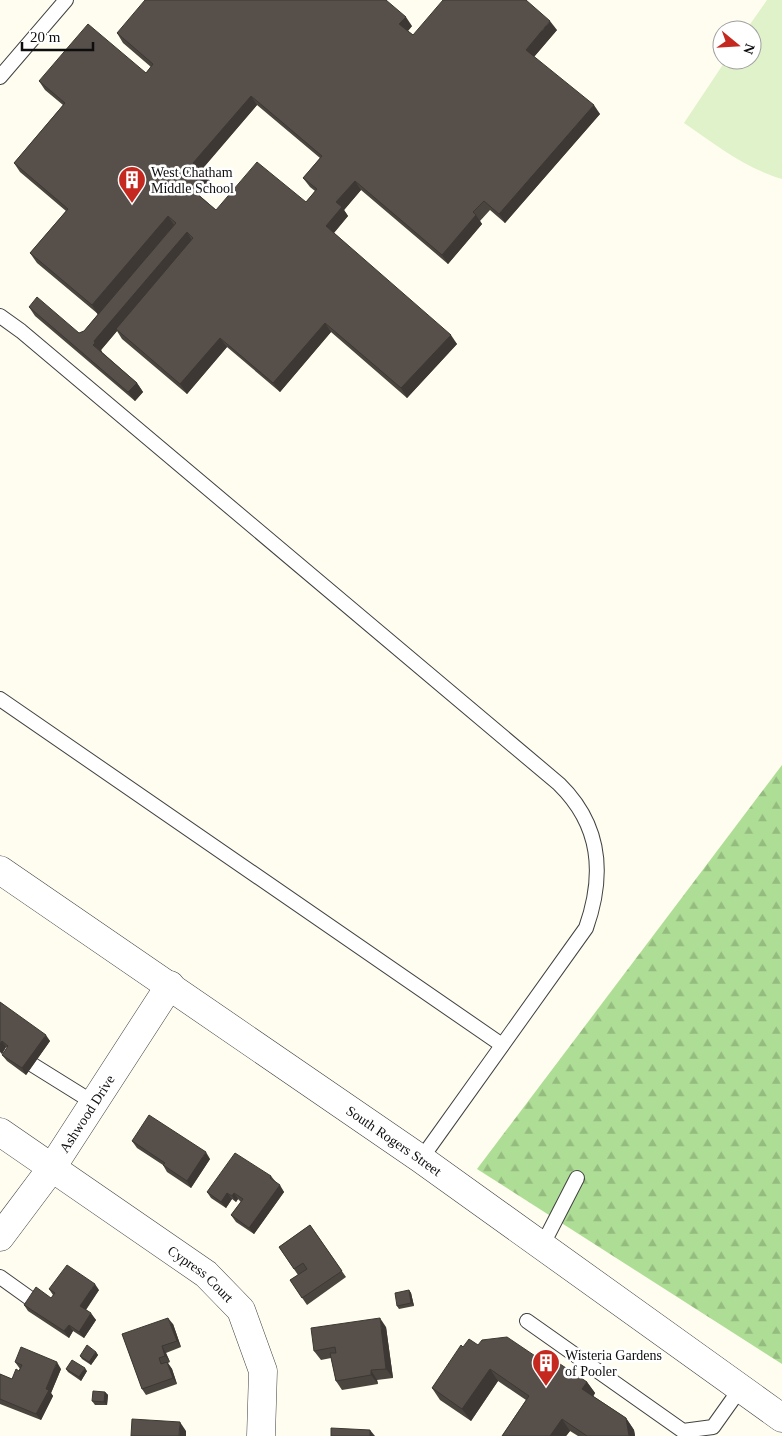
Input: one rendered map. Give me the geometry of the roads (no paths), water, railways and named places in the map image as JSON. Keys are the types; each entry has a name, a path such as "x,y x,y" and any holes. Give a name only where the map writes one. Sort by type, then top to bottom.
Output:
{"street":[{"name":"South Rogers Street","path":"0,870 421,1159 782,1418"},
{"name":"Ashwood Drive","path":"0,1236 51,1170 170,985"},
{"name":"Cypress Court","path":"0,1132 51,1170 206,1274 241,1310 263,1371 261,1436"}],"lane":[{"path":"0,77 66,0"},
{"path":"0,316 446,688 574,799 590,829 595,849 597,892 592,912 578,941 421,1159"},
{"path":"0,699 502,1045"},
{"path":"33,1065 94,1103"},
{"path":"542,1246 577,1178"},
{"path":"0,1277 35,1302"},
{"path":"527,1321 683,1431 714,1427 740,1389"}],"place":[{"name":"West Chatham Middle School","path":"132,204"},
{"name":"Wisteria Gardens of Pooler","path":"546,1387"}]}
